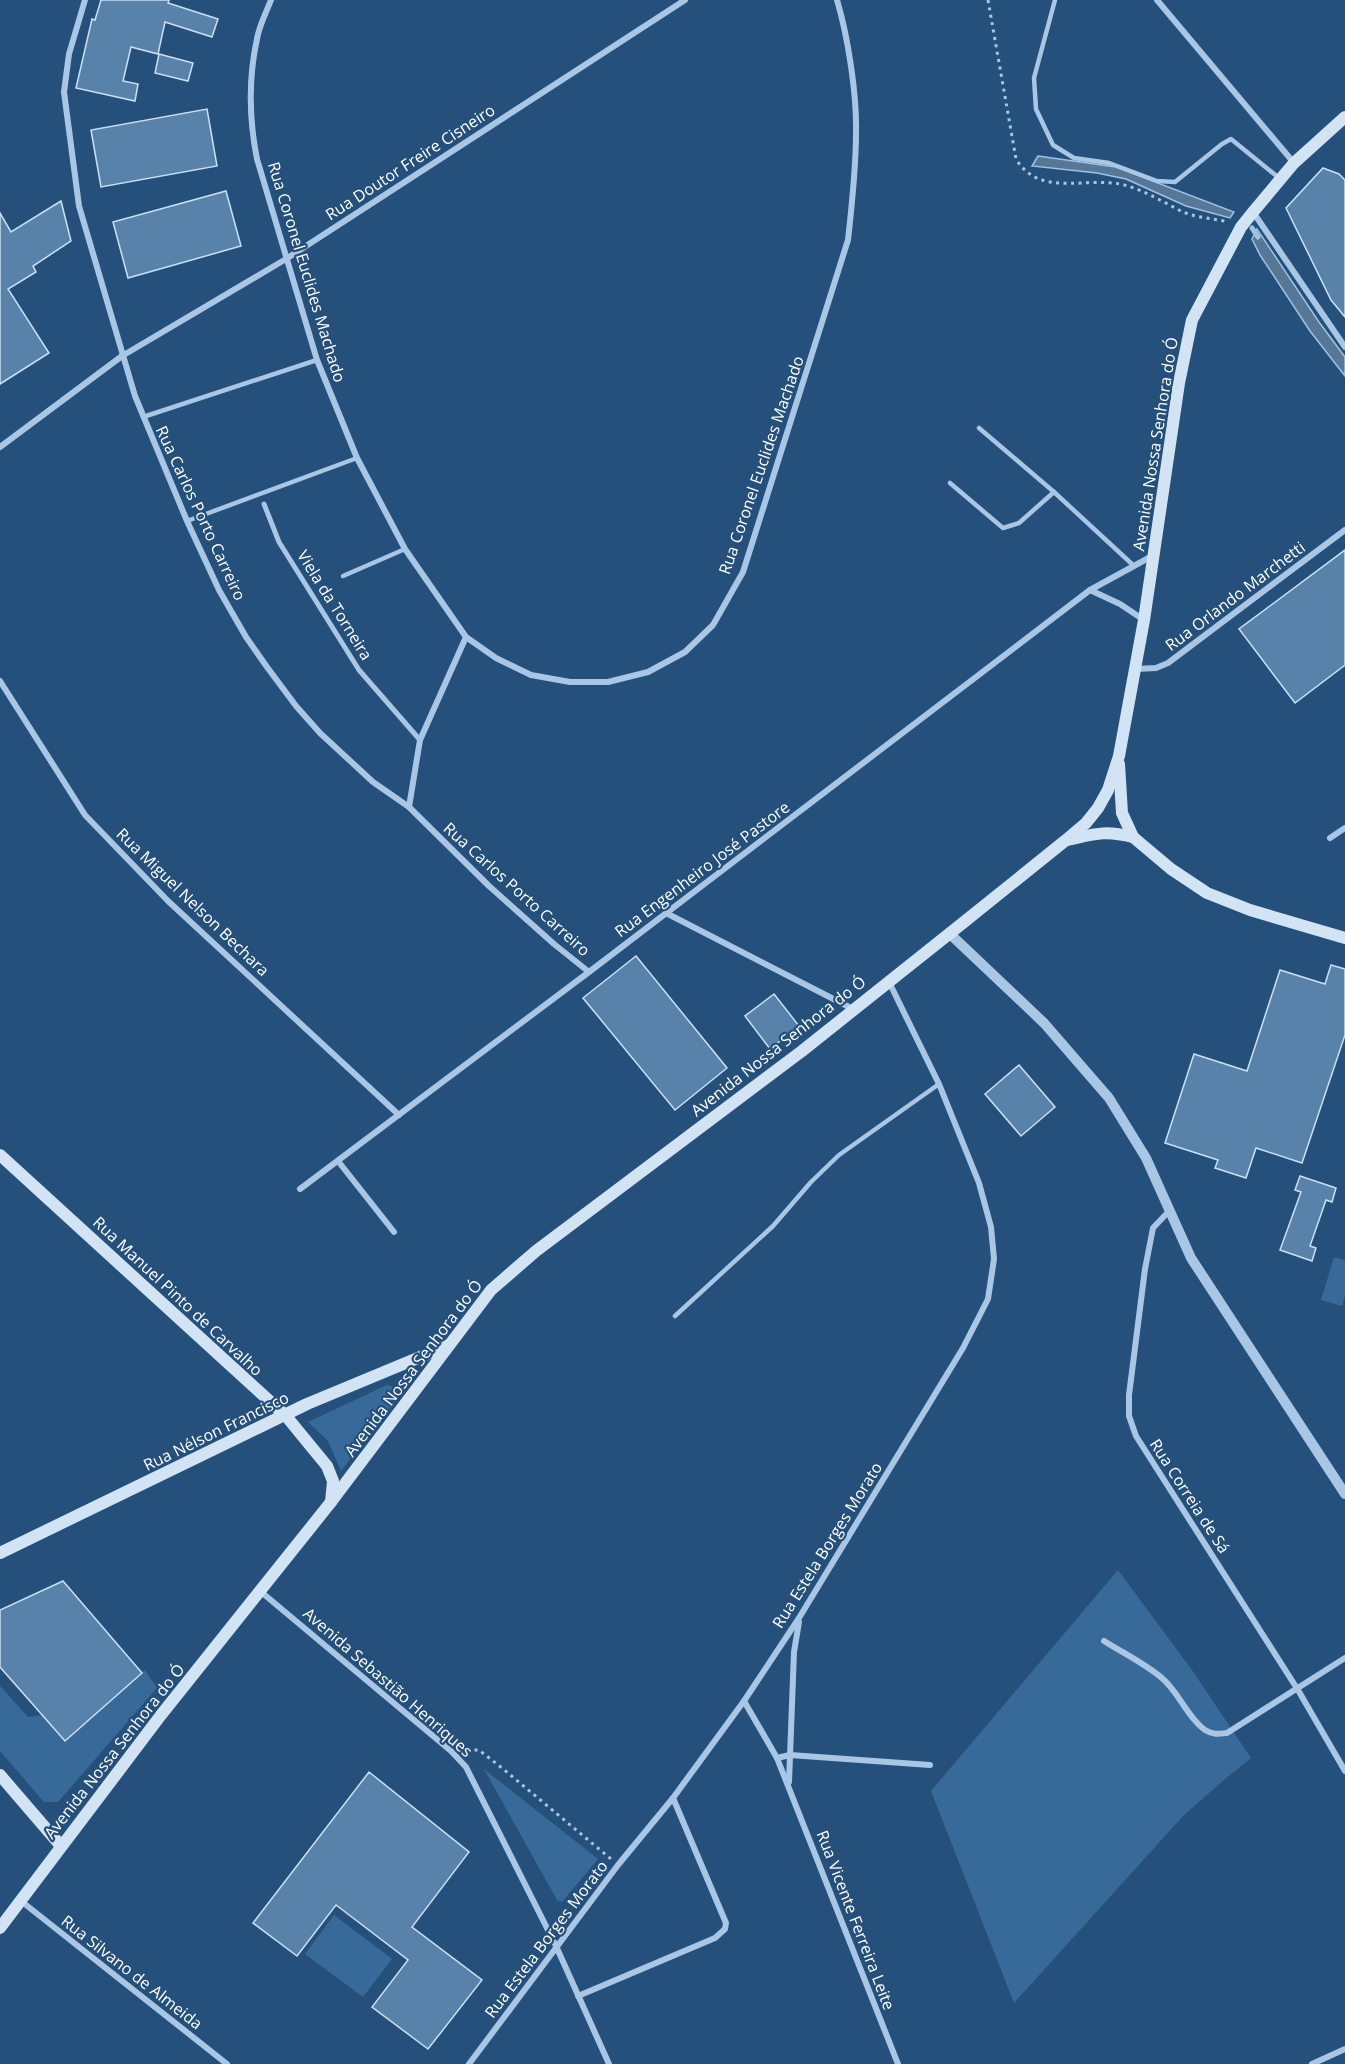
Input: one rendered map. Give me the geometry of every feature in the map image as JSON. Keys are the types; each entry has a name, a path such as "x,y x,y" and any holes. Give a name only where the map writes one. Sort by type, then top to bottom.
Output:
{"main road":[{"name":"Avenida Nossa Senhora do Ó","path":"0,1928 61,1846 331,1502 491,1290 536,1251 802,1051 889,982 1066,840 1086,823 1098,808 1108,790 1119,756 1136,669 1179,384 1192,320 1241,227 1252,212 1294,163 1345,117"},
{"name":"Avenida Nossa Senhora do Ó","path":"1119,756 1122,813 1133,837"},
{"name":"Avenida Nossa Senhora do Ó","path":"1066,840 1101,832 1133,837"},
{"path":"1133,837 1171,869 1207,892 1250,910 1345,938"},
{"name":"Rua Manuel Pinto de Carvalho","path":"0,1155 286,1416 327,1466 333,1481 331,1502"},
{"name":"Rua Nélson Francisco","path":"0,1553 308,1404 450,1345"},
{"path":"0,1775 61,1846"}],"street":[{"name":"Rua Carlos Porto Carreiro","path":"85,0 69,54 64,92 79,206 122,356 143,417 219,590 246,637 296,706 320,734 373,782 409,807 489,886 589,972"},
{"name":"Rua Coronel Euclides Machado","path":"270,0 257,37 250,83 251,129 257,159 317,360 357,458 405,549 466,637 496,658 531,675 570,682 608,682 648,672 686,652 713,625 743,572 848,240 854,185 856,131 852,77 837,0"},
{"name":"Rua Doutor Freire Cisneiro","path":"0,447 122,356 286,259 685,0"},
{"path":"1157,0 1294,163"},
{"path":"1252,212 1345,347"},
{"name":"Viela da Torneira","path":"264,504 279,542 359,670 378,689 420,740"},
{"name":"Rua Orlando Marchetti","path":"1136,669 1156,668 1168,663 1345,530"},
{"name":"Rua Engenheiro José Pastore","path":"300,1189 1090,590 1133,564 1154,555"},
{"path":"1090,590 1120,604 1144,620"},
{"path":"409,807 420,740 466,637"},
{"name":"Rua Miguel Nelson Bechara","path":"0,681 85,815 168,901 399,1115"},
{"path":"1330,838 1345,828"},
{"path":"666,913 853,1009"},
{"path":"949,933 1044,1023 1109,1098 1146,1158 1191,1258 1345,1494"},
{"name":"Rua Estela Borges Morato","path":"469,2064 618,1865 673,1798 744,1701 799,1618 963,1348 988,1299 994,1259 991,1227 979,1183 939,1084 889,982"},
{"path":"338,1161 394,1232"},
{"name":"Rua Correia de Sá","path":"1170,1210 1153,1228 1145,1269 1129,1395 1129,1416 1136,1436 1167,1487 1298,1689 1345,1771"},
{"name":"Avenida Sebastião Henriques","path":"260,1591 451,1751 466,1767 556,1946 609,2064"},
{"name":"Rua Vicente Ferreira Leite","path":"789,1786 794,1652 799,1618"},
{"path":"1104,1641 1162,1678 1174,1690 1197,1722 1206,1730 1217,1735 1227,1732 1345,1658"},
{"name":"Rua Vicente Ferreira Leite","path":"744,1701 777,1758 789,1786 898,2064"},
{"path":"777,1758 790,1755 930,1765"},
{"path":"578,1996 694,1948 715,1938 725,1929 726,1923 673,1798"},
{"name":"Rua Silvano de Almeida","path":"21,1901 227,2064"},
{"path":"1312,2064 1345,2049"}],"lane":[{"path":"1055,0 1034,78 1036,109 1053,145 1074,158 1109,163 1157,181 1175,182 1231,139 1280,179"},
{"path":"143,417 317,360"},
{"path":"979,428 1133,564"},
{"path":"187,521 357,458"},
{"path":"950,483 1003,528 1019,524 1054,492"},
{"path":"343,576 405,549"},
{"path":"675,1316 773,1226 811,1182 839,1155 939,1084"}],"path":[{"path":"451,1751 479,1750 618,1865"}],"shaded area":[{"path":"1038,156 1116,167 1234,212 1230,218 1186,206 1126,179 1097,173 1032,166"},
{"path":"1257,229 1345,357 1345,376 1310,331 1260,255 1252,239"},
{"path":"1334,1257 1345,1260 1345,1296 1342,1306 1321,1300"},
{"path":"387,1385 398,1388 401,1394 341,1471 328,1441 308,1422"},
{"path":"1118,1570 1192,1670 1251,1758 1184,1815 1014,2003 931,1791"},
{"path":"145,1670 157,1688 58,1802 44,1802 0,1751 0,1686 28,1717 43,1715 65,1741"},
{"path":"484,1769 598,1859 562,1902 557,1900"},
{"path":"334,1915 392,1959 363,1997 305,1954"}],"building":[{"path":"101,0 169,0 168,3 218,19 212,37 165,22 158,54 131,47 123,81 138,84 135,101 76,88 92,19 95,20"},
{"path":"159,54 193,63 188,81 155,73"},
{"path":"207,109 217,166 101,187 91,130"},
{"path":"1323,168 1339,174 1345,180 1345,317 1331,300 1286,208"},
{"path":"226,191 241,246 128,278 113,222"},
{"path":"61,201 71,241 33,266 36,272 8,289 49,353 0,384 0,213 11,232"},
{"path":"1345,550 1345,665 1295,703 1239,629"},
{"path":"636,956 727,1068 675,1110 583,998"},
{"path":"1331,965 1345,969 1345,1035 1302,1163 1256,1148 1246,1178 1215,1168 1218,1160 1165,1143 1194,1054 1247,1071 1280,970 1325,984"},
{"path":"774,994 799,1026 770,1049 745,1016"},
{"path":"1019,1065 1055,1107 1021,1136 985,1094"},
{"path":"1300,1176 1336,1188 1332,1202 1326,1200 1310,1246 1316,1248 1312,1261 1280,1250 1301,1192 1295,1190"},
{"path":"63,1581 142,1673 65,1741 0,1667 0,1610"},
{"path":"369,1772 469,1852 412,1927 482,1980 428,2049 372,2007 408,1960 336,1905 297,1956 253,1923"}],"waterway":[{"path":"1252,228 1258,237"}]}
